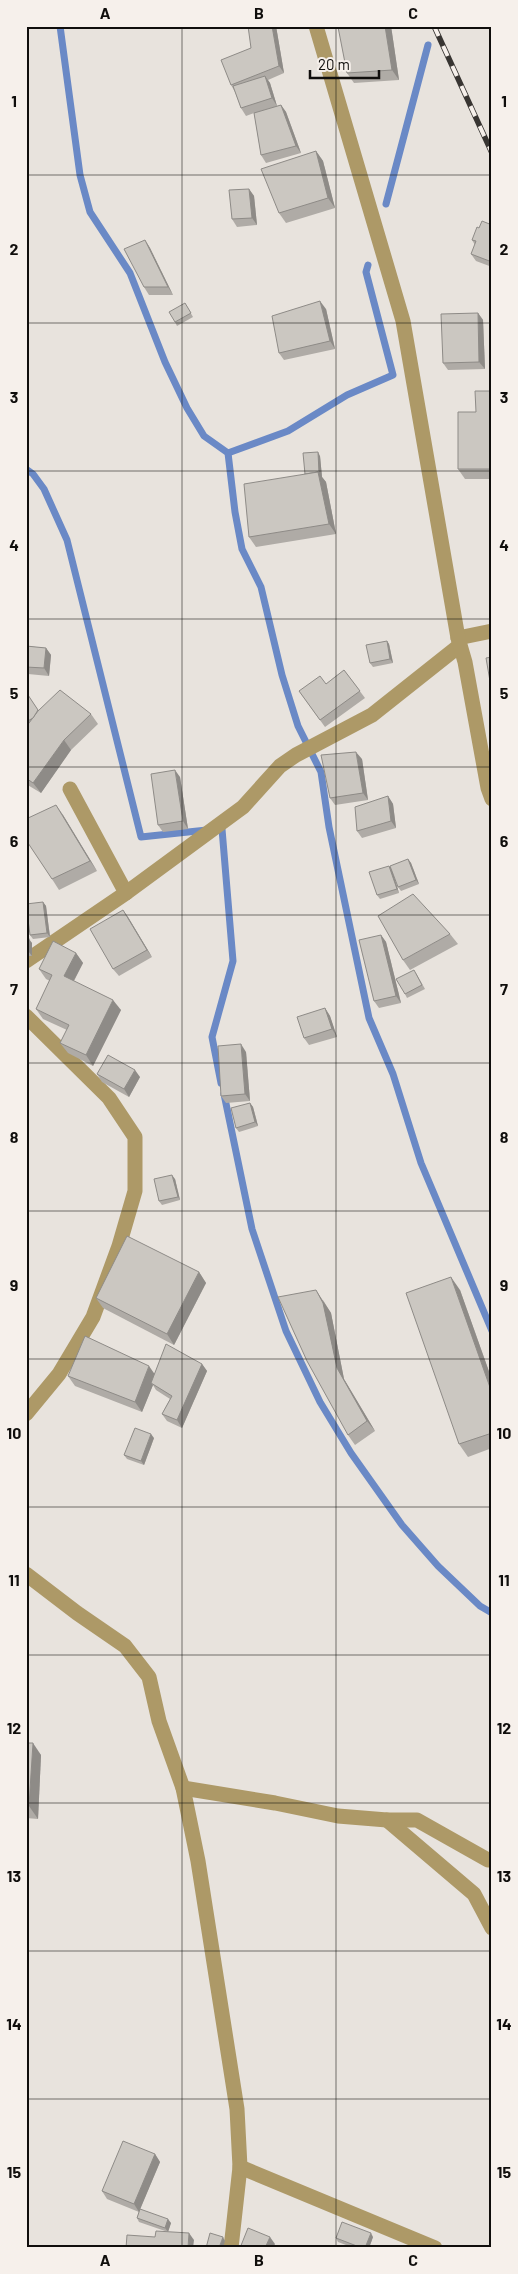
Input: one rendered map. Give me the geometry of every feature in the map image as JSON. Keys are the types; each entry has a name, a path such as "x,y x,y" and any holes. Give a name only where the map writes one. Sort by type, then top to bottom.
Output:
{"street":[{"path":"316,26 403,321 459,642 465,662 488,788 492,799"},
{"path":"26,961 126,893 243,807 280,766 296,755 372,715 459,642 492,631"},
{"path":"70,789 126,893"},
{"path":"26,1016 109,1098 135,1137 135,1191 119,1246 93,1317 59,1374 26,1414"},
{"path":"26,1574 77,1613 126,1646 149,1677 159,1721 183,1788 198,1861 237,2109 240,2166 231,2248"},
{"path":"183,1788 275,1802 338,1816 387,1820 417,1820 488,1860 492,1859"},
{"path":"387,1820 474,1894 492,1928"},
{"path":"240,2166 435,2248"}],"building":[{"path":"248,26 272,26 279,66 231,85 221,60 251,48"},
{"path":"385,26 392,70 347,73 338,27"},
{"path":"265,76 272,98 241,108 233,86"},
{"path":"281,105 296,146 261,155 254,113"},
{"path":"316,151 328,198 279,213 261,169"},
{"path":"249,189 252,218 232,219 229,190"},
{"path":"482,221 492,225 492,262 471,254 476,241 472,240 477,227 479,228"},
{"path":"145,240 168,287 144,287 124,249"},
{"path":"320,301 330,341 279,353 272,316"},
{"path":"185,303 191,313 175,322 169,312"},
{"path":"478,313 479,362 443,363 441,314"},
{"path":"475,391 492,391 492,469 458,469 458,412 476,412"},
{"path":"318,452 319,473 305,474 303,453"},
{"path":"318,472 329,524 249,537 244,484"},
{"path":"387,641 390,659 370,663 366,645"},
{"path":"26,646 46,648 44,668 26,667"},
{"path":"492,657 492,687 491,687 486,658"},
{"path":"344,670 360,691 320,720 299,691 320,676 326,684"},
{"path":"60,690 91,714 64,740 33,783 26,778 26,727 38,711"},
{"path":"26,692 38,710 33,718 26,722"},
{"path":"356,752 363,793 330,798 321,755"},
{"path":"175,770 183,821 158,825 151,774"},
{"path":"388,796 391,821 357,831 355,807"},
{"path":"56,805 90,861 52,879 26,840 26,819"},
{"path":"408,859 416,880 398,887 390,866"},
{"path":"389,866 397,889 377,895 369,872"},
{"path":"413,894 450,934 403,960 378,916"},
{"path":"43,902 47,933 30,935 26,904"},
{"path":"123,910 147,950 113,969 90,929"},
{"path":"381,935 396,996 374,1001 359,940"},
{"path":"26,939 29,939 29,952 26,952"},
{"path":"53,941 76,953 64,976 113,1000 86,1055 60,1043 69,1025 36,1009 52,975 39,969"},
{"path":"414,970 422,985 405,994 396,979"},
{"path":"325,1008 332,1029 304,1038 297,1017"},
{"path":"241,1044 245,1094 221,1096 218,1046"},
{"path":"108,1055 135,1070 124,1089 97,1074"},
{"path":"250,1103 255,1122 236,1128 231,1108"},
{"path":"172,1175 178,1197 159,1201 154,1179"},
{"path":"127,1236 199,1272 167,1334 96,1298"},
{"path":"451,1277 492,1393 492,1433 459,1444 406,1293"},
{"path":"316,1290 323,1303 337,1368 367,1421 348,1435 307,1361 278,1297"},
{"path":"85,1336 149,1366 135,1402 68,1376"},
{"path":"166,1344 202,1364 177,1420 162,1414 172,1396 151,1383"},
{"path":"135,1428 151,1434 141,1461 124,1455"},
{"path":"26,1743 33,1743 29,1806 26,1806"},
{"path":"123,2141 155,2154 134,2204 102,2191"},
{"path":"140,2209 168,2219 165,2228 137,2218"},
{"path":"342,2222 371,2233 365,2248 336,2238"},
{"path":"248,2228 270,2237 265,2248 240,2248"},
{"path":"156,2231 189,2233 188,2248 126,2248 127,2235 155,2237"},
{"path":"210,2233 223,2237 219,2248 206,2248"}],"waterway":[{"path":"60,26 80,175 90,212 130,273 165,362 187,408 204,436 228,453 235,512 242,549 261,587 282,675 298,726 321,772 329,827 369,1018 393,1074 421,1163 492,1331"},
{"path":"386,204 428,45"},
{"path":"228,453 288,431 347,395 393,375 366,272 368,265"},
{"path":"26,469 33,474 44,489 67,540 141,837 207,830"},
{"path":"218,829 222,829 233,961 212,1037 221,1083"},
{"path":"224,1094 252,1229 286,1331 320,1402 351,1453 402,1525 438,1566 480,1606 492,1613"}],"railway":[{"path":"434,26 492,153"}]}
